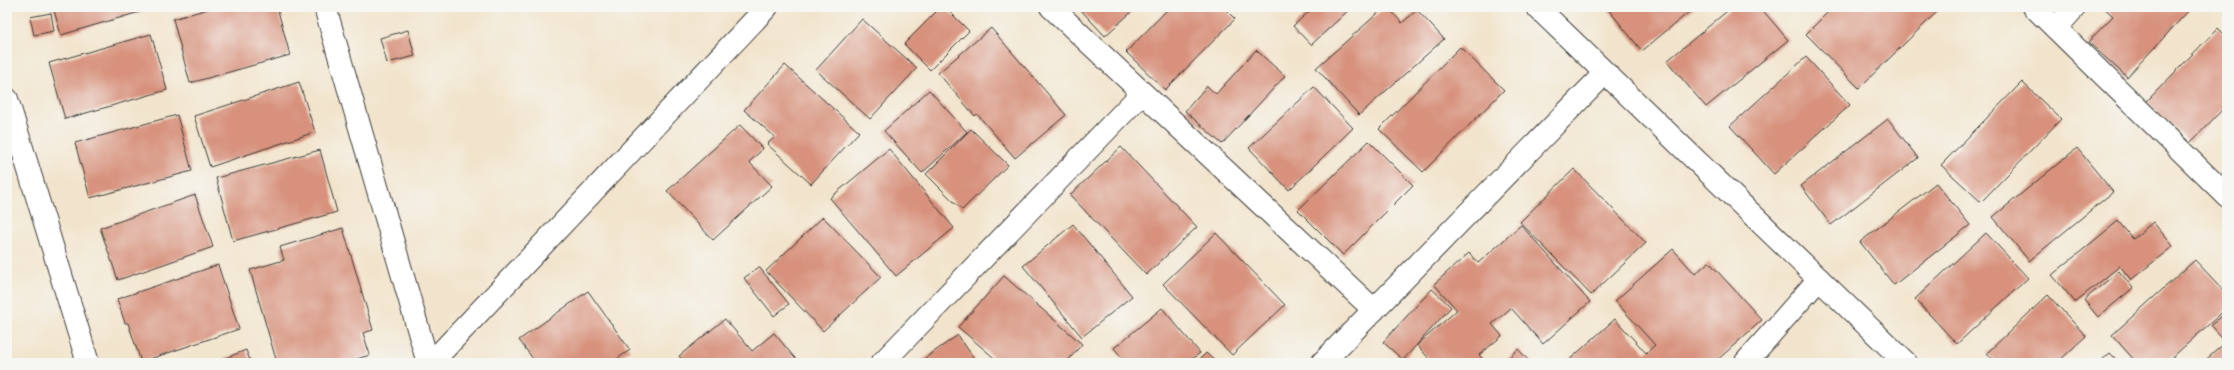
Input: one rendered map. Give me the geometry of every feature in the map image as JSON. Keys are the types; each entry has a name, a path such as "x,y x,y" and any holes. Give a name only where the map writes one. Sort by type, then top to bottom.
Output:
{"street":[{"path":"325,7 428,363"},
{"path":"431,363 766,7"},
{"path":"1051,7 1374,310"},
{"path":"1537,7 1906,363"},
{"path":"2034,7 2227,196"},
{"path":"2056,28 2075,7"},
{"path":"1322,363 1606,73"},
{"path":"882,363 1142,93"},
{"path":"7,99 88,363"},
{"path":"1745,363 1819,279"}],"building":[{"path":"53,7 142,7 143,11 61,35"},
{"path":"215,7 277,7 290,55 190,83 173,19"},
{"path":"941,7 945,7 969,31 930,70 904,44"},
{"path":"1078,7 1137,7 1105,36"},
{"path":"1170,7 1223,7 1235,19 1165,90 1126,52"},
{"path":"1314,7 1352,7 1311,45 1293,26"},
{"path":"1385,7 1388,7 1402,23 1417,10 1444,39 1359,115 1316,68"},
{"path":"1695,7 1642,51 1607,8"},
{"path":"1732,7 1760,7 1788,40 1706,107 1667,61"},
{"path":"1833,7 1942,7 1859,88 1806,34"},
{"path":"2103,7 2192,7 2127,77 2088,42 2113,16"},
{"path":"51,13 54,31 34,35 30,17"},
{"path":"862,19 917,68 870,119 816,70"},
{"path":"991,28 1066,115 1015,158 977,114 975,116 938,73"},
{"path":"2218,28 2227,37 2227,105 2190,143 2146,102"},
{"path":"408,30 415,56 387,63 380,38"},
{"path":"151,34 167,90 65,119 49,63"},
{"path":"1460,47 1504,90 1423,172 1379,129"},
{"path":"1256,50 1285,76 1222,144 1185,111 1207,86 1216,94"},
{"path":"1806,57 1850,105 1774,174 1730,126"},
{"path":"785,65 859,132 811,184 767,144 775,137 744,110"},
{"path":"299,82 315,132 210,167 194,116"},
{"path":"2022,82 2061,119 1981,202 1941,165"},
{"path":"1314,87 1353,128 1289,190 1249,148"},
{"path":"929,90 967,132 922,173 884,131"},
{"path":"177,115 192,171 90,198 75,143"},
{"path":"1888,119 1918,158 1831,225 1801,186"},
{"path":"740,125 763,149 749,162 772,186 713,240 667,191"},
{"path":"971,129 1008,165 962,210 926,174"},
{"path":"1369,141 1413,185 1343,255 1298,210"},
{"path":"1121,147 1197,227 1146,275 1070,195"},
{"path":"2077,148 2113,192 2029,261 1993,217"},
{"path":"889,149 954,228 896,276 830,198"},
{"path":"320,150 337,212 233,241 216,178"},
{"path":"1574,169 1646,243 1591,295 1520,222"},
{"path":"1936,183 1970,225 1894,285 1860,242"},
{"path":"195,195 213,247 118,280 100,228"},
{"path":"823,217 881,277 823,331 766,271"},
{"path":"2118,221 2133,239 2153,222 2173,246 2131,280 2120,266 2075,302 2052,275"},
{"path":"1073,224 1132,296 1082,337 1023,266"},
{"path":"1521,225 1590,302 1543,344 1511,308 1492,324 1502,336 1479,355 1487,363 1433,363 1417,345 1457,310 1434,284 1469,253 1478,263"},
{"path":"343,228 373,330 363,333 370,355 343,363 277,363 250,270 284,260 280,247"},
{"path":"1216,233 1285,305 1232,355 1163,284"},
{"path":"1986,233 2028,278 1957,344 1915,299"},
{"path":"1673,249 1695,274 1709,262 1762,320 1714,363 1566,363 1615,319 1646,353 1655,345 1615,301"},
{"path":"2195,260 2227,294 2227,308 2166,363 2137,363 2112,335"},
{"path":"218,265 239,329 141,362 128,323 125,323 117,299"},
{"path":"759,267 789,304 774,316 744,278"},
{"path":"2119,271 2133,288 2098,317 2084,300"},
{"path":"1004,276 1082,344 1066,363 1000,363 958,327"},
{"path":"1432,289 1451,307 1403,360 1383,342"},
{"path":"588,291 630,350 611,363 536,363 519,340"},
{"path":"2048,295 2086,336 2057,363 1996,363 1987,353"},
{"path":"1162,308 1200,353 1187,363 1126,363 1114,348"},
{"path":"2227,312 2227,363 2202,363 2226,342 2211,325"},
{"path":"725,319 752,351 774,333 799,363 685,363 679,356"},
{"path":"958,335 977,363 918,363"},
{"path":"1518,349 1531,363 1503,363"},
{"path":"246,350 251,363 213,363"},
{"path":"1206,353 1217,363 1196,363"},
{"path":"2110,353 2120,363 2099,363"}]}
